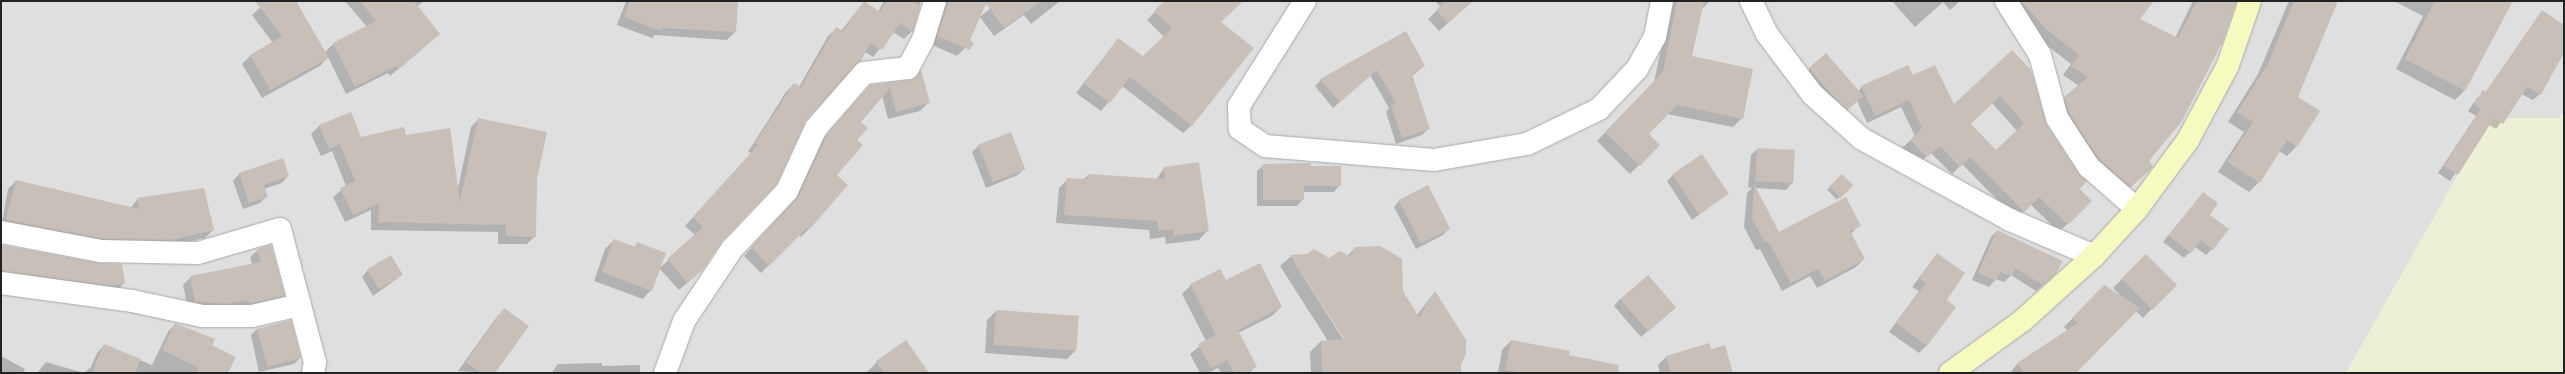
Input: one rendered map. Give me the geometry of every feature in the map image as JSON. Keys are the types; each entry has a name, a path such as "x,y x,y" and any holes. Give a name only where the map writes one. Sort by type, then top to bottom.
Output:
{"street":[{"path":"665,373 684,321 732,249 787,191 816,128 864,73 908,68 923,40 935,1"},
{"path":"1304,1 1239,106 1240,129 1265,146 1434,160 1527,144 1599,109 1637,69 1655,37 1662,1"},
{"path":"1751,1 1767,34 1812,94 1862,139 2010,220 2094,256"},
{"path":"2006,1 2040,55 2057,118 2089,167 2137,209"},
{"path":"1950,373 2022,321 2094,256 2137,209 2188,140 2228,65 2250,1"},
{"path":"1,232 101,251 198,253 280,229 315,362 314,373"},
{"path":"1,283 132,301 202,316 252,316 300,305"}],"shaded area":[{"path":"1,1 2564,1 2564,112 2559,119 2490,118 2346,373 1,373"}],"green space":[{"path":"2564,112 2564,373 2346,373 2490,118 2559,118"}],"building":[{"path":"255,1 296,1 329,58 270,90 250,55 282,36"},
{"path":"360,1 414,1 440,34 399,69 396,66 355,87 333,43 376,21"},
{"path":"630,1 738,1 736,32 662,28 661,31 624,17"},
{"path":"864,1 880,12 887,1 913,1 920,6 913,32 900,23 882,50 871,43 860,62 806,120 777,184 723,240 704,268 688,283 667,259 703,227 693,217 758,145 755,143 794,83 801,87 836,27 843,31"},
{"path":"949,1 1041,1 1004,28 986,4 970,40 974,43 970,50 937,36"},
{"path":"1164,1 1243,1 1221,22 1254,48 1192,126 1130,77 1110,103 1084,84 1118,38 1143,56 1172,28 1154,11"},
{"path":"1446,1 1473,1 1448,23 1436,10"},
{"path":"1677,1 1704,1 1692,56 1753,69 1743,119 1677,105 1649,134 1660,145 1640,166 1605,132 1663,72"},
{"path":"2021,1 2154,1 2140,19 2178,38 2197,1 2237,1 2222,43 2182,121 2149,161 2153,166 2150,170 2131,187 2099,159 2069,113 2064,97 2088,77 2071,66 2079,55 2047,30"},
{"path":"2294,1 2338,1 2298,97 2320,111 2297,147 2287,140 2260,183 2227,162 2253,122 2237,112 2268,64"},
{"path":"2435,1 2513,1 2465,91 2405,59"},
{"path":"2542,10 2564,25 2564,52 2541,95 2527,87 2503,124 2494,118 2458,175 2444,166 2481,109 2474,104 2483,90 2486,92"},
{"path":"1406,31 1425,66 1412,74 1430,129 1402,138 1391,105 1396,103 1377,70 1340,102 1320,79"},
{"path":"2012,50 2031,70 2047,125 2079,174 2087,181 2080,189 2092,201 2068,225 2039,197 2024,212 1970,157 1960,167 1940,146 1927,157 1910,140 1922,128 1909,100 1875,116 1861,86 1908,65 1913,75 1935,65 1954,104","holes":["2000,96 2024,123 1996,150 1971,124"]},
{"path":"1826,53 1863,96 1846,111 1809,68"},
{"path":"921,70 930,103 896,112 890,88 861,122 868,128 857,140 863,145 837,175 848,185 809,230 807,228 769,266 751,247 798,196 827,135 870,85 910,80 915,78"},
{"path":"351,112 361,137 404,127 406,135 450,128 460,202 478,118 547,132 537,179 536,237 506,236 506,225 378,222 379,203 353,215 340,188 355,181 340,144 329,149 319,125"},
{"path":"1011,132 1025,169 993,182 978,145"},
{"path":"1757,148 1795,150 1793,183 1755,181"},
{"path":"1702,154 1729,194 1699,214 1672,174"},
{"path":"283,158 289,176 264,185 268,197 249,203 239,173"},
{"path":"1199,162 1209,231 1174,236 1173,229 1159,231 1157,221 1064,215 1067,178 1087,179 1088,174 1165,179 1164,167"},
{"path":"1311,163 1311,166 1341,166 1341,186 1304,186 1304,200 1263,200 1263,164"},
{"path":"1842,174 1853,185 1841,198 1829,187"},
{"path":"16,180 139,209 137,198 204,188 214,230 171,240 102,239 6,220"},
{"path":"1754,184 1779,232 1846,197 1861,226 1850,231 1865,259 1825,281 1818,269 1791,283 1768,241 1765,243 1752,218"},
{"path":"1428,185 1450,229 1421,244 1399,200"},
{"path":"2203,192 2218,203 2210,215 2229,229 2213,250 2201,240 2191,253 2169,236"},
{"path":"1997,230 2063,261 2055,275 2043,285 2015,268 2012,276 2000,272 1996,281 1978,273"},
{"path":"614,239 635,247 637,242 666,253 652,291 602,272"},
{"path":"1,245 99,263 122,264 125,283 112,286 1,271"},
{"path":"271,245 285,296 251,304 247,300 228,304 195,302 190,276 261,262 257,249"},
{"path":"1380,246 1402,259 1403,291 1419,317 1435,291 1466,340 1466,354 1461,364 1461,373 1322,373 1321,341 1344,339 1290,255 1307,254 1314,249 1329,258 1340,251 1350,256 1355,247"},
{"path":"1937,253 1965,273 1947,300 1956,307 1927,346 1896,323 1926,283 1919,278"},
{"path":"2146,254 2177,285 2152,310 2121,279"},
{"path":"391,255 403,275 379,289 367,269"},
{"path":"1260,263 1282,307 1238,330 1257,367 1245,373 1234,373 1227,360 1211,368 1198,344 1216,335 1190,284 1220,269 1226,280"},
{"path":"1648,275 1676,307 1648,332 1620,299"},
{"path":"2104,285 2140,308 2076,373 2024,373 2017,363 2078,323 2072,318"},
{"path":"504,308 529,326 495,373 481,373 466,362"},
{"path":"996,310 1079,316 1076,351 994,345"},
{"path":"291,320 301,358 267,367 257,329"},
{"path":"175,323 215,339 212,345 236,357 228,373 196,373 199,368 162,350"},
{"path":"906,340 929,373 884,373 876,361"},
{"path":"1511,340 1570,351 1569,355 1619,365 1618,373 1521,373 1505,370"},
{"path":"1709,343 1711,349 1725,345 1733,373 1671,373 1666,356"},
{"path":"104,344 141,359 135,373 92,373"}]}
